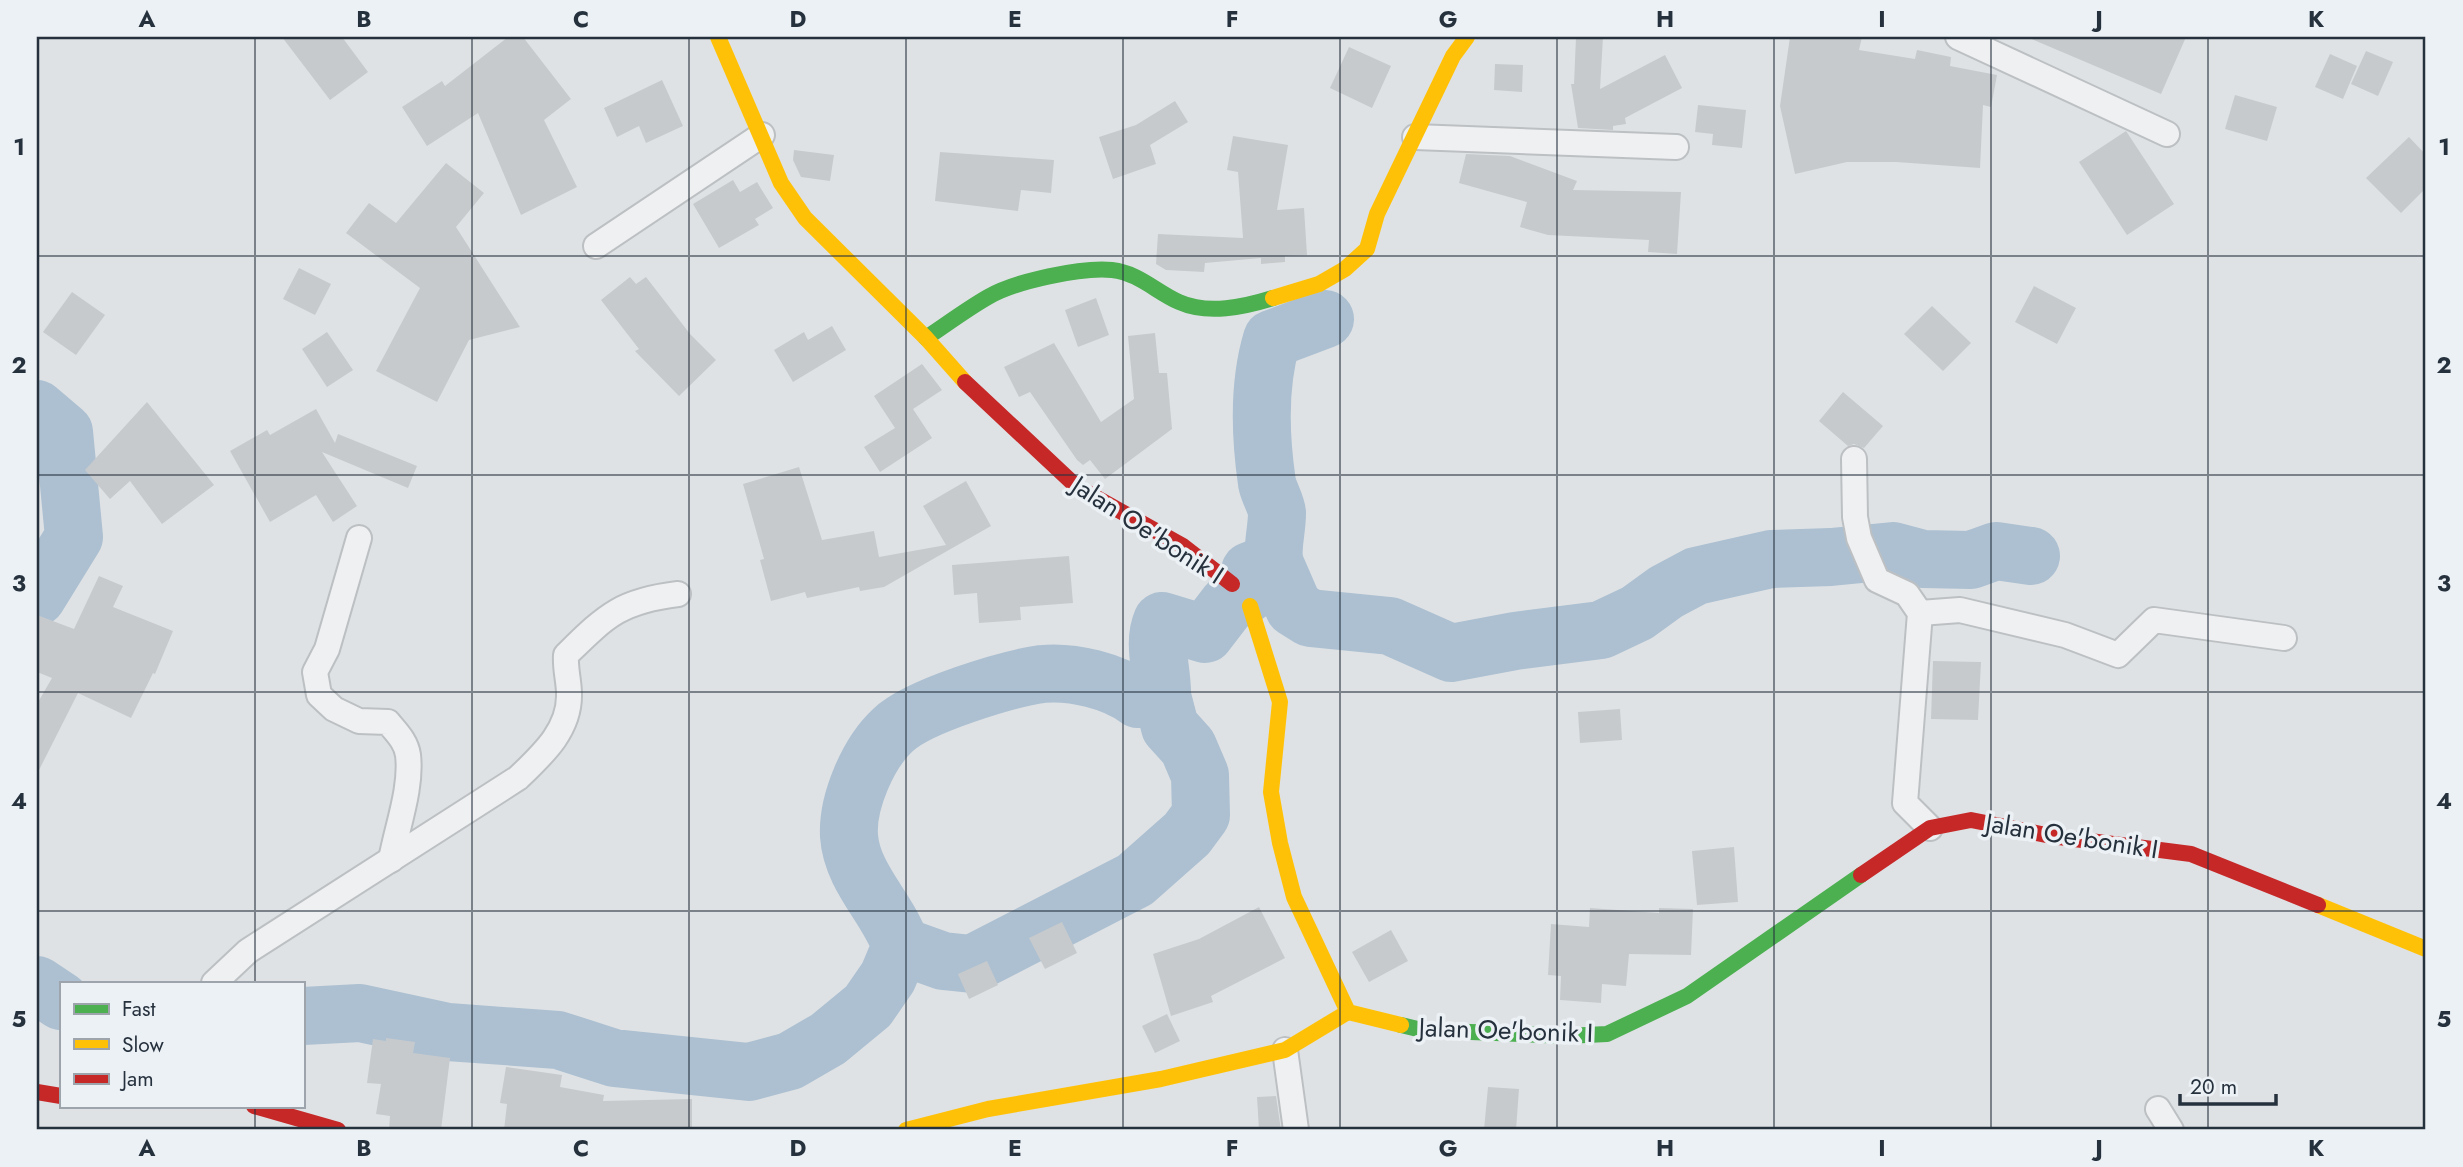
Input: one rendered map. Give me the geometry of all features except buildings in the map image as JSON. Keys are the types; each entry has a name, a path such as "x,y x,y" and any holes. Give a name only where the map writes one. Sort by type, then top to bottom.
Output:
{"street":[{"name":"Jalan Oe'bonik I","path":"718,37 781,183 805,218 926,338 972,390 1077,487 1183,546 1232,584 1250,606 1280,702 1271,792 1280,843 1294,897 1348,1012 1422,1030 1566,1036 1607,1034 1687,996 1930,828 1970,820 2051,836 2191,854 2426,949"},
{"path":"926,338 991,295 1074,270 1114,270 1146,281 1180,303 1215,309 1247,306 1319,284 1345,269 1367,250 1377,214 1454,56 1467,37"},
{"path":"1958,37 2167,134"},
{"path":"596,246 762,135"},
{"path":"1415,137 1676,147"},
{"path":"1854,459 1855,517 1859,538 1878,580 1907,594 1920,613 1905,803 1930,828"},
{"path":"359,538 327,649 315,673 319,695 334,709 359,720 388,722 401,737 408,754 407,782 391,860"},
{"path":"215,982 248,951 518,778 541,756 562,727 568,712 566,655 614,611 643,598 678,594"},
{"path":"1920,613 1960,610 2065,635 2118,655 2154,620 2284,638"},
{"path":"906,1130 991,1120 1286,1050 1348,1012"},
{"path":"1286,1050 1296,1130"},
{"path":"37,1092 60,1096"},
{"path":"261,1108 338,1130"},
{"path":"2158,1109 2171,1130"}],"waterway":[{"path":"1274,562 1277,513 1267,483 1262,428 1262,392 1267,356 1272,339 1325,319"},
{"path":"37,409 64,432 74,537 37,597"},
{"path":"304,1016 360,1013 448,1032 558,1040 614,1058 749,1072 790,1061 828,1039 868,1006 888,977 901,946 863,879 849,836 852,808 861,779 875,751 893,730 942,703 1007,681 1042,674 1067,674 1105,682 1138,699 1162,696 1158,648 1162,621 1205,634 1228,604 1249,593 1250,571 1274,562 1294,608 1310,618 1390,626 1451,653 1515,641 1601,630 1637,613 1666,592 1696,576 1771,559 1893,551 1923,559 1971,560 1996,551 2031,556"},
{"path":"901,946 943,961 972,964 1135,880 1187,834 1201,815 1200,775 1188,747 1170,727 1162,696"},
{"path":"37,985 60,1000"}],"traffic: fast":[{"path":"926,338 1000,291 1031,281 1084,271 1122,272 1179,302 1202,308 1238,307 1273,298"},
{"path":"1401,1025 1422,1030 1566,1036 1607,1034 1687,996 1861,875"}],"traffic: slow":[{"path":"718,37 781,183 805,218 926,338 965,382"},
{"path":"1273,298 1319,284 1345,269 1367,249 1377,214 1453,56 1467,37"},
{"path":"1250,606 1280,702 1271,792 1280,843 1294,897 1348,1012 1401,1025"},
{"path":"2318,905 2426,949"},
{"path":"906,1130 988,1109 1161,1079 1285,1050 1348,1012"}],"traffic: jam":[{"path":"965,382 1077,487 1183,546 1232,584"},
{"path":"1861,875 1930,828 1971,820 2051,836 2191,854 2318,905"},
{"path":"37,1092 60,1096"},
{"path":"261,1108 338,1130"}]}
